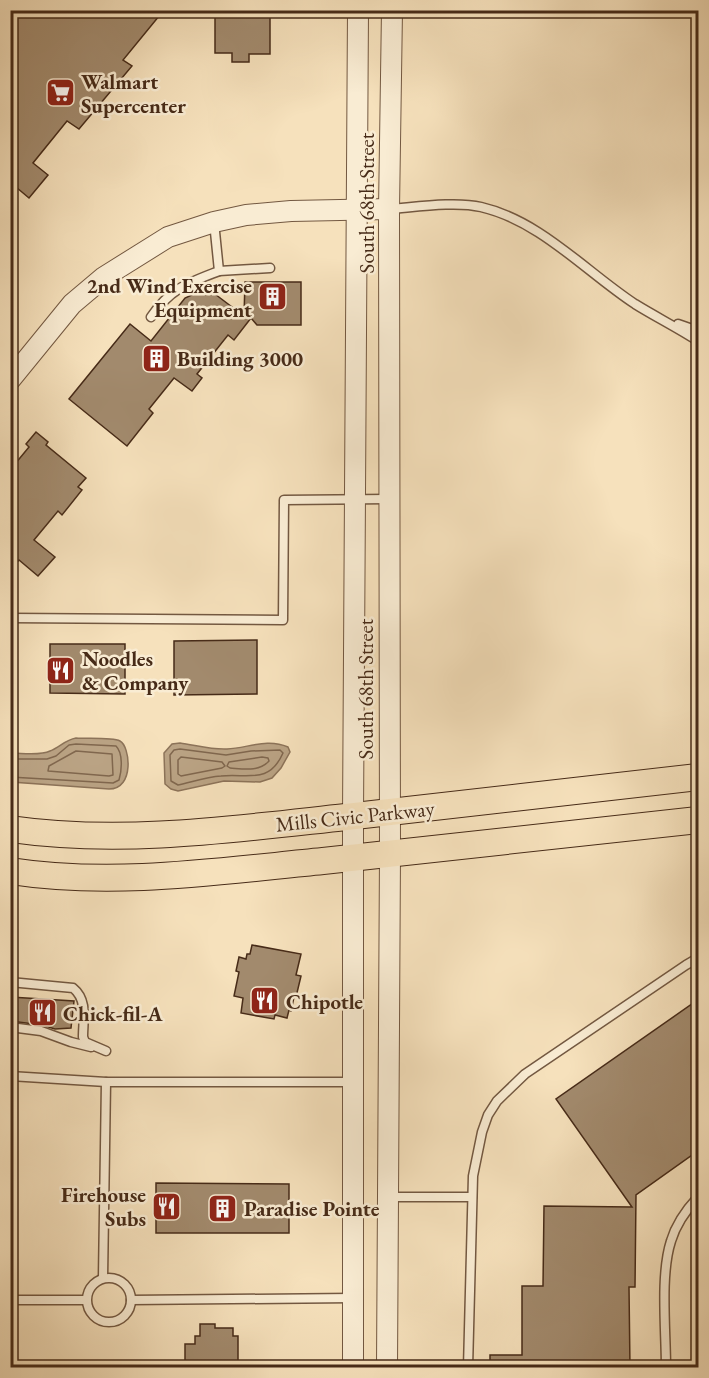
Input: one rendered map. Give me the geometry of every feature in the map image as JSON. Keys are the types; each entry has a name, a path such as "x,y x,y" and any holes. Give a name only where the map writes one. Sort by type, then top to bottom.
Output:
{"main road":[{"name":"Mills Civic Parkway","path":"10,829 73,836 123,836 209,831 389,813 699,777"},
{"name":"Mills Civic Parkway","path":"10,871 38,875 122,878 353,858 699,820"}],"street":[{"name":"South 68th Street","path":"353,1368 354,500 358,10"},
{"name":"South 68th Street","path":"387,1368 390,854 389,209 392,10"},
{"path":"10,380 72,304 104,277 168,237 214,222 246,216 291,211 389,209"}],"lane":[{"path":"389,209 436,205 480,206 514,218 556,245 637,305 699,341"},
{"path":"214,222 219,271"},
{"path":"151,317 162,301 186,284 219,271 270,268"},
{"path":"658,316 699,324"},
{"path":"658,316 699,331"},
{"path":"10,618 283,620 284,500 389,499"},
{"path":"468,1368 473,1176 482,1131 488,1115 497,1101 525,1074 686,964 699,958"},
{"path":"10,982 73,988 80,993 83,1002 85,1042 106,1051 70,1042 41,1031 10,1027"},
{"path":"10,1076 106,1082 354,1082"},
{"path":"103,1278 106,1082"},
{"path":"388,1197 472,1197"},
{"path":"666,1368 665,1307 671,1241 681,1219 699,1197"},
{"path":"103,1278 111,1278 125,1285 131,1299 130,1308 126,1314 113,1322 96,1319 86,1300 91,1286 103,1278"},
{"path":"131,1299 354,1298"},
{"path":"10,1300 86,1300"}],"water":[{"path":"76,738 120,741 128,758 127,775 123,782 109,789 11,782 11,753 46,753"},
{"path":"180,743 221,749 273,743 288,747 290,752 272,778 260,782 224,781 178,791 165,784 164,753 172,744"}],"building":[{"name":"Walmart Supercenter","path":"10,10 164,10 123,60 132,66 79,129 67,121 33,163 48,175 29,198 10,182"},
{"path":"215,10 270,10 270,54 249,54 249,62 232,62 232,53 215,53"},
{"name":"Building 3000","path":"245,282 301,282 301,325 257,325 251,318 234,340 228,335 197,374 202,378 192,391 174,378 149,409 153,413 127,446 69,399 130,324 151,341 185,298 207,288 244,316"},
{"path":"36,432 48,442 46,445 86,478 78,487 82,490 62,515 58,511 34,540 55,557 38,576 19,560 10,570 10,470 29,447 26,444"},
{"path":"257,640 257,694 174,695 174,641"},
{"path":"50,644 125,644 125,694 50,693"},
{"path":"252,945 301,954 296,975 301,976 296,997 294,997 287,1018 275,1015 274,1019 241,1013 243,998 234,996 239,972 236,971 239,957 246,959"},
{"name":"Chick-fil-A","path":"10,997 74,1001 71,1028 55,1029 10,1021"},
{"path":"699,999 699,1150 636,1195 635,1287 629,1287 630,1368 490,1368 490,1355 522,1355 522,1286 543,1286 544,1206 632,1207 556,1099"},
{"name":"Paradise Pointe","path":"156,1183 289,1184 289,1233 156,1233"},
{"path":"200,1324 215,1324 215,1328 233,1328 233,1336 238,1336 238,1368 185,1368 185,1344 195,1344 195,1336 200,1336"}],"place":[{"name":"Walmart Supercenter","path":"60,93"},
{"name":"2nd Wind Exercise Equipment","path":"273,297"},
{"name":"Building 3000","path":"156,358"},
{"name":"Noodles & Company","path":"61,670"},
{"name":"Chipotle","path":"265,1001"},
{"name":"Chick-fil-A","path":"42,1013"},
{"name":"Firehouse Subs","path":"167,1206"},
{"name":"Paradise Pointe","path":"223,1208"}]}
